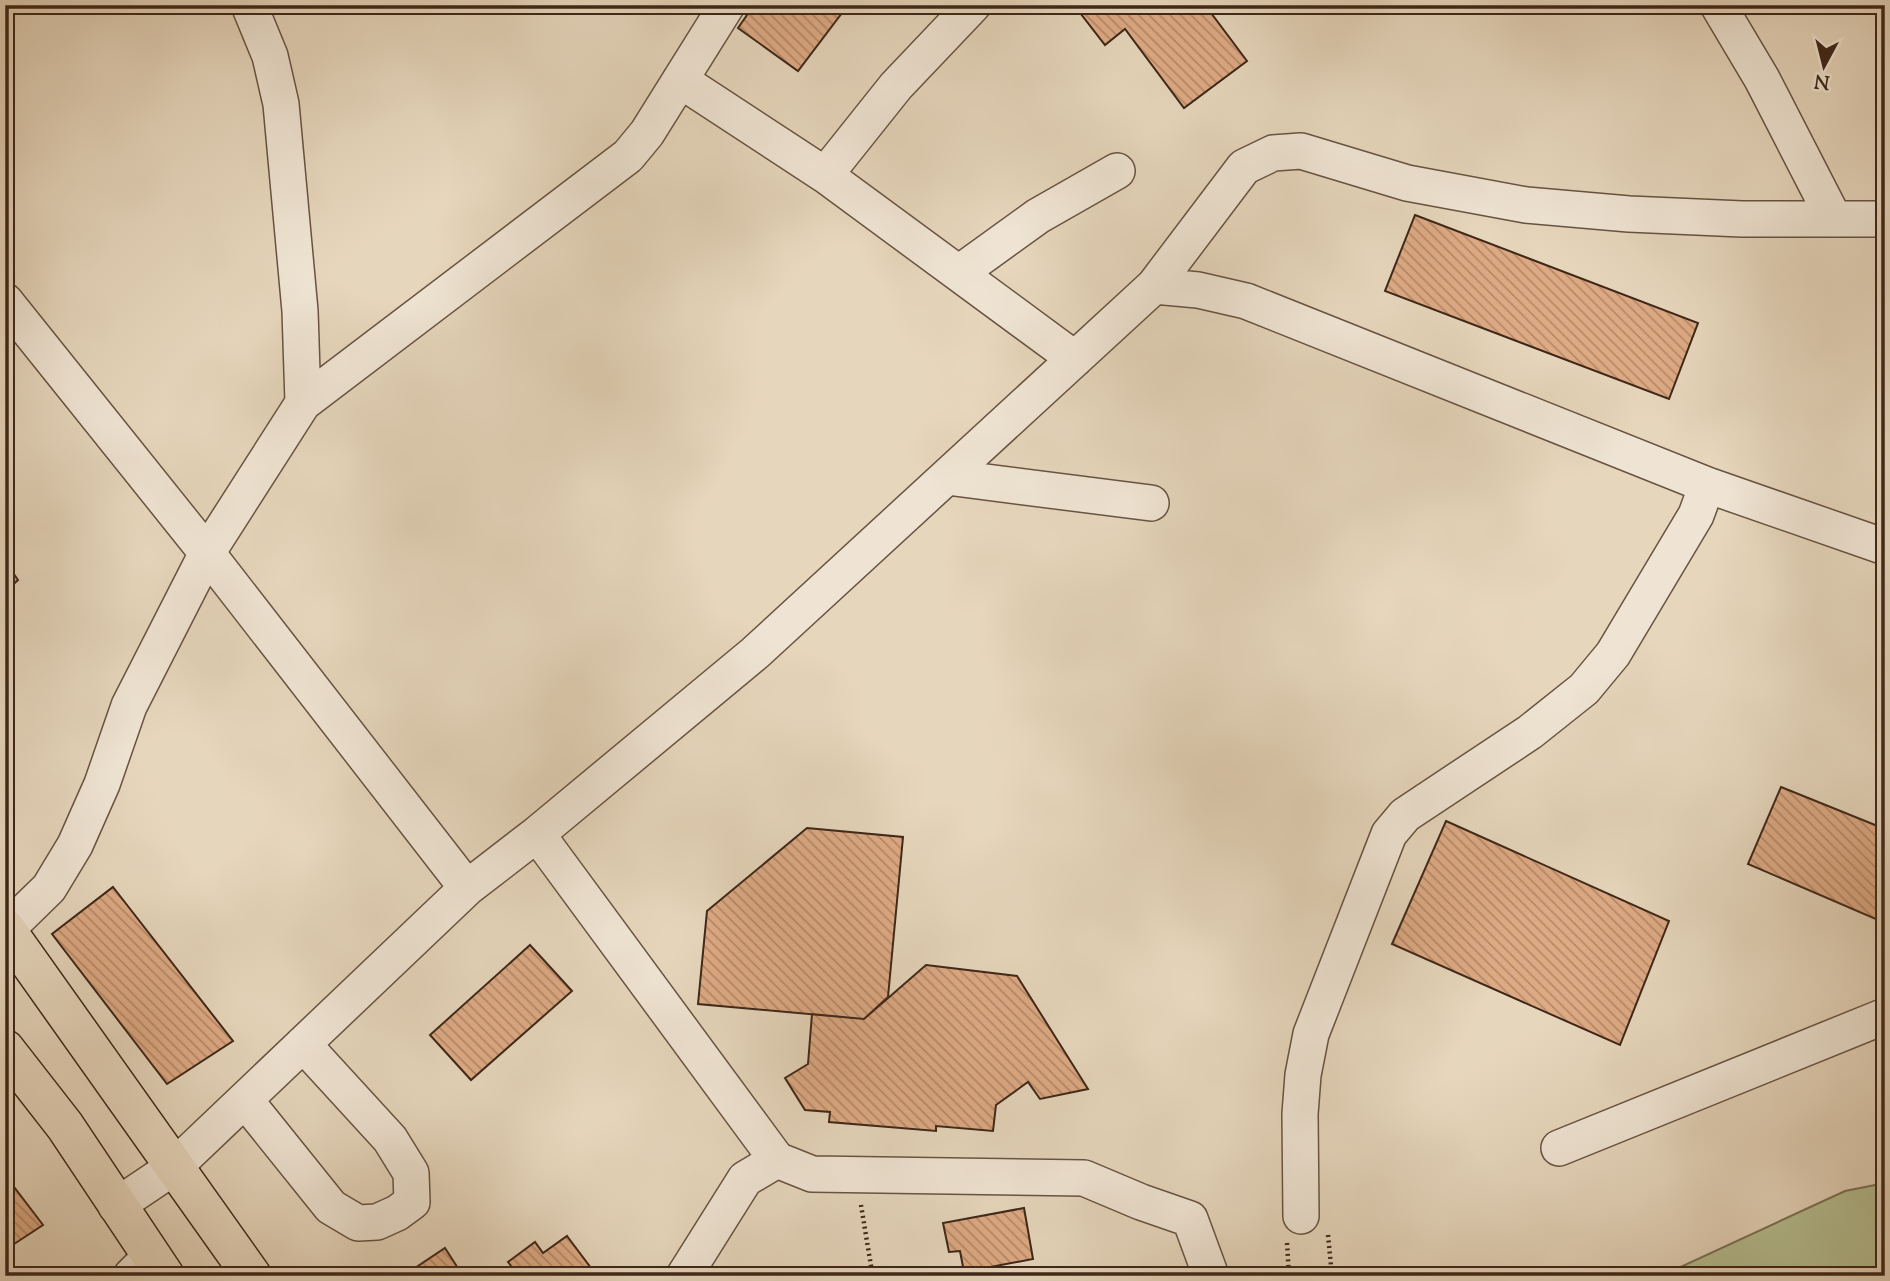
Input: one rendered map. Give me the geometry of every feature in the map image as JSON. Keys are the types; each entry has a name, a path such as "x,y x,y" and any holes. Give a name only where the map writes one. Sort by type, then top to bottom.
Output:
{"main road":[{"path":"6,929 252,1276"},
{"path":"5,1049 65,1126 116,1206 149,1269"}],"street":[{"path":"249,5 270,56 281,104 300,311 303,403"},
{"path":"6,929 49,888 75,845 102,784 129,706 207,553 303,403 628,156 647,133 727,5"},
{"path":"825,175 896,86 973,5"},
{"path":"1718,5 1762,79 1834,219"},
{"path":"680,80 825,175 1075,359"},
{"path":"116,1206 174,1167 467,888 537,834 755,653 947,477 1154,286 1244,167 1273,153 1301,151 1406,184 1526,205 1629,215 1742,219 1885,219"},
{"path":"959,273 1038,216 1118,171"},
{"path":"1154,286 1198,290 1247,301 1707,485 1885,547"},
{"path":"5,301 207,553 467,888"},
{"path":"947,477 1151,503"},
{"path":"1294,1228 1303,1075 1311,1034 1389,834 1405,815 1530,732 1584,689 1620,643 1696,516 1707,485"},
{"path":"537,834 777,1160 812,1174 1084,1178 1140,1202 1190,1219 1211,1276"},
{"path":"1559,1148 1885,1016"},
{"path":"245,1100 331,1207 358,1223 377,1222 397,1213 412,1202 411,1173 390,1139 303,1044"},
{"path":"684,1276 746,1179 777,1160"}],"path":[{"path":"855,1176 872,1272 875,1276"},
{"path":"1289,1276 1294,1228"}],"green space":[{"path":"1885,1183 1885,1276 1661,1276 1845,1191"}],"building":[{"path":"754,5 848,5 798,71 738,28"},
{"path":"1074,5 1205,5 1247,61 1184,108 1125,29 1105,45"},
{"path":"1415,215 1698,323 1669,399 1385,291"},
{"path":"5,561 18,580 5,592"},
{"path":"1781,787 1885,829 1885,923 1748,864"},
{"path":"1446,821 1669,921 1620,1045 1392,944"},
{"path":"807,828 903,837 888,997 864,1019 698,1004 707,911"},
{"path":"113,887 233,1041 167,1084 52,934"},
{"path":"530,945 572,991 471,1080 430,1035"},
{"path":"926,965 1017,976 1088,1089 1040,1099 1028,1082 996,1105 993,1131 936,1126 936,1131 829,1122 830,1112 805,1110 785,1078 808,1064 812,1014 864,1019"},
{"path":"5,1175 43,1225 5,1250"},
{"path":"1024,1208 1033,1259 964,1272 960,1251 949,1252 943,1223"},
{"path":"567,1236 597,1276 519,1276 508,1262 535,1242 543,1253"},
{"path":"445,1248 463,1276 403,1276"}]}
